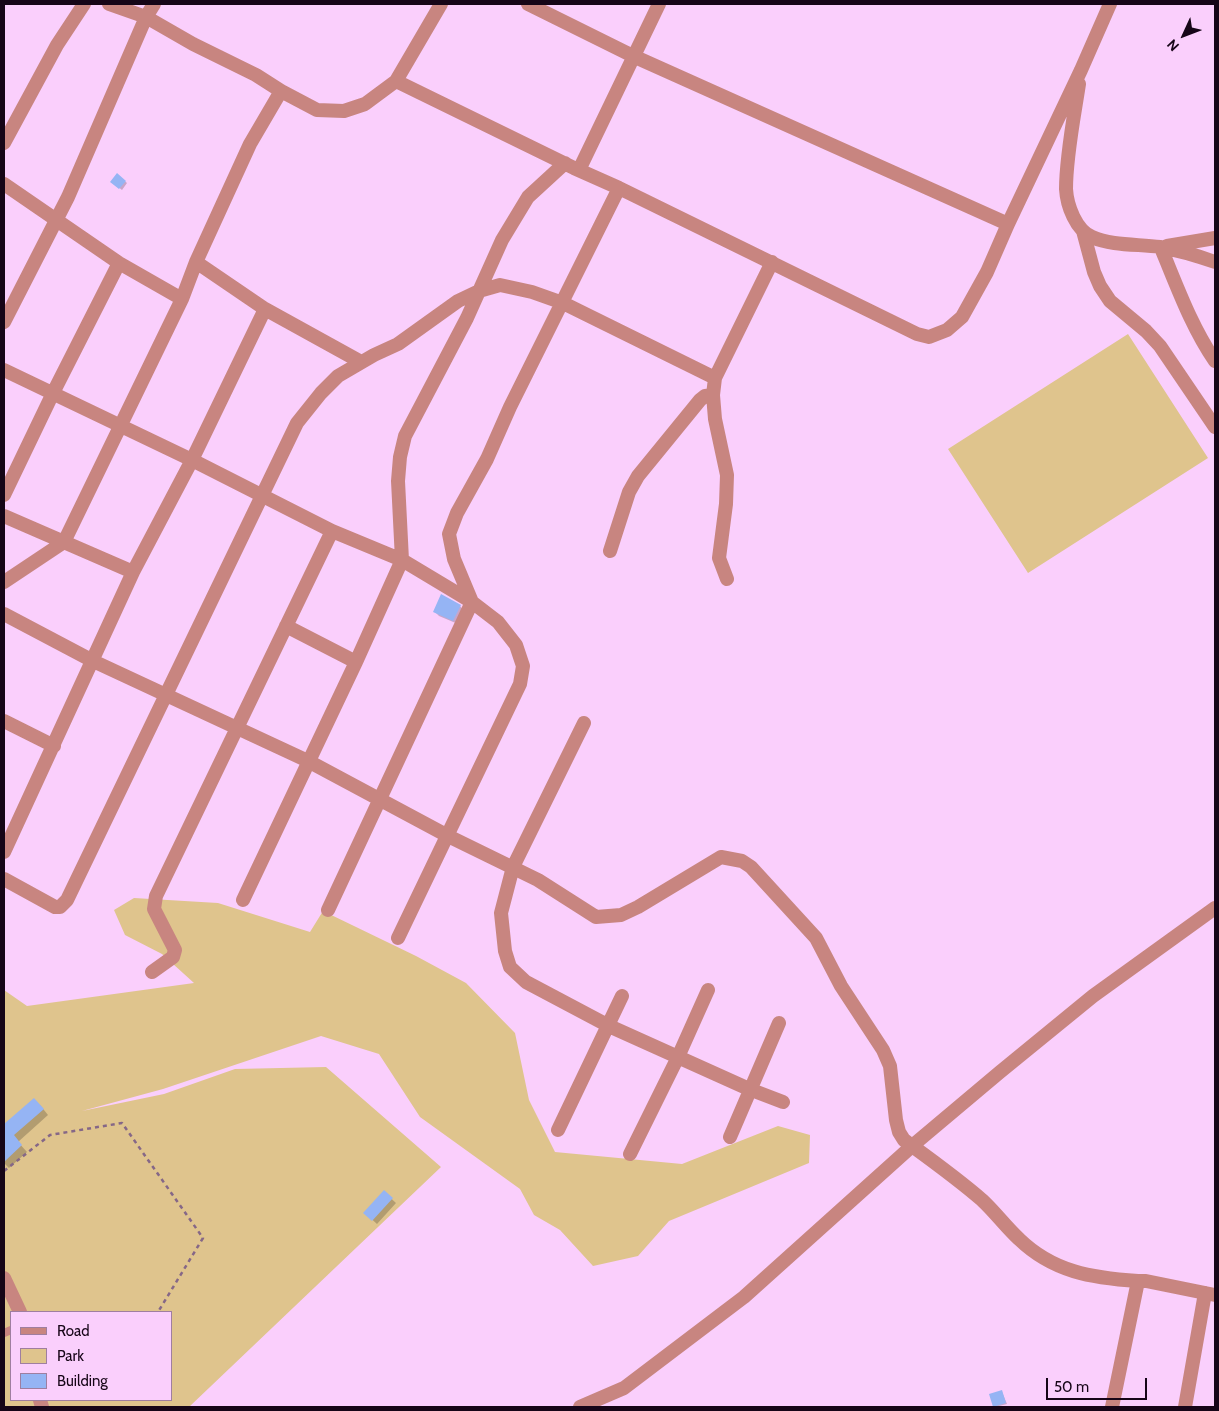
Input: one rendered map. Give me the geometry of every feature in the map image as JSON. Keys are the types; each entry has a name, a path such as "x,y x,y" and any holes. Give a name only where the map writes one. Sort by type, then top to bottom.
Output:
{"street":[{"path":"4,143 57,45 84,4"},
{"path":"109,4 146,17 193,44 256,75 317,110 344,110 365,104 396,81 441,4"},
{"path":"4,322 82,167 97,128 146,17 154,4"},
{"path":"528,4 633,56 1008,224"},
{"path":"579,170 659,4"},
{"path":"396,81 917,334 929,337 947,330 962,317 987,272 1110,4"},
{"path":"1081,70 1070,141 1066,191 1072,216 1083,231 1092,237 1126,244 1161,248 1215,262"},
{"path":"4,582 64,542 182,299 196,262 250,144 281,91"},
{"path":"243,900 356,662 402,560 398,481 400,457 405,436 467,318 502,240 528,197 565,163"},
{"path":"4,184 120,263 182,299"},
{"path":"328,910 472,602 454,559 449,534 456,513 487,459 510,408 619,188"},
{"path":"1083,231 1094,272 1100,286 1110,300 1146,331 1160,346 1215,427"},
{"path":"1161,248 1215,238"},
{"path":"1161,248 1186,310 1204,345 1215,361"},
{"path":"196,262 265,309 361,362"},
{"path":"727,579 719,558 726,504 727,475 713,395 715,378 772,262"},
{"path":"4,495 53,393 120,263"},
{"path":"4,879 55,907 60,907 64,904 167,695 297,423 321,393 338,376 361,362 398,344 458,301 479,291 500,285 532,292 563,303 715,378"},
{"path":"4,852 133,572 192,460 265,309"},
{"path":"4,370 192,460 332,531 402,560 472,602 498,622 516,645 523,666 520,684 398,938"},
{"path":"610,551 629,492 638,476 700,400 705,396 713,395"},
{"path":"4,516 133,572"},
{"path":"152,972 173,956 175,950 154,908 156,896 332,531"},
{"path":"4,614 93,661 308,761 448,836 514,867 592,914 602,917 621,914 638,907 721,857 742,861 751,867 816,938 841,986 884,1050 890,1066 894,1109 899,1132 904,1140 982,1200 1020,1240 1046,1259 1081,1274 1138,1282 1146,1280 1210,1294 1185,1407"},
{"path":"286,626 356,662"},
{"path":"4,721 54,746"},
{"path":"584,723 514,867 501,913 505,951 510,967 526,982 608,1026 749,1089 783,1102"},
{"path":"580,1407 624,1388 744,1297 912,1146 1000,1072 1093,996 1215,908"},
{"path":"630,1154 678,1057 708,990"},
{"path":"558,1130 622,996"},
{"path":"730,1138 749,1089 779,1023"},
{"path":"4,1278 20,1311"},
{"path":"1112,1407 1138,1282"}],"path":[{"path":"4,1171 50,1135 122,1123 203,1238 159,1311"}],"green space":[{"path":"1128,334 1208,458 1028,573 948,449"},
{"path":"134,898 218,903 310,932 323,911 416,956 466,983 515,1033 529,1100 555,1152 682,1164 778,1126 810,1135 809,1163 669,1221 638,1256 593,1266 560,1230 534,1215 520,1189 420,1117 379,1054 321,1036 163,1089 82,1111 164,1094 235,1069 326,1067 441,1167 189,1407 4,1407 4,990 27,1006 194,983 162,954 125,935 114,910"}],"building":[{"path":"117,173 126,181 119,189 110,182"},
{"path":"441,594 461,605 453,621 433,612"},
{"path":"34,1098 44,1109 14,1135 22,1145 4,1162 4,1124"},
{"path":"384,1190 393,1198 372,1221 363,1213"},
{"path":"1002,1390 1006,1403 993,1407 989,1394"}]}
